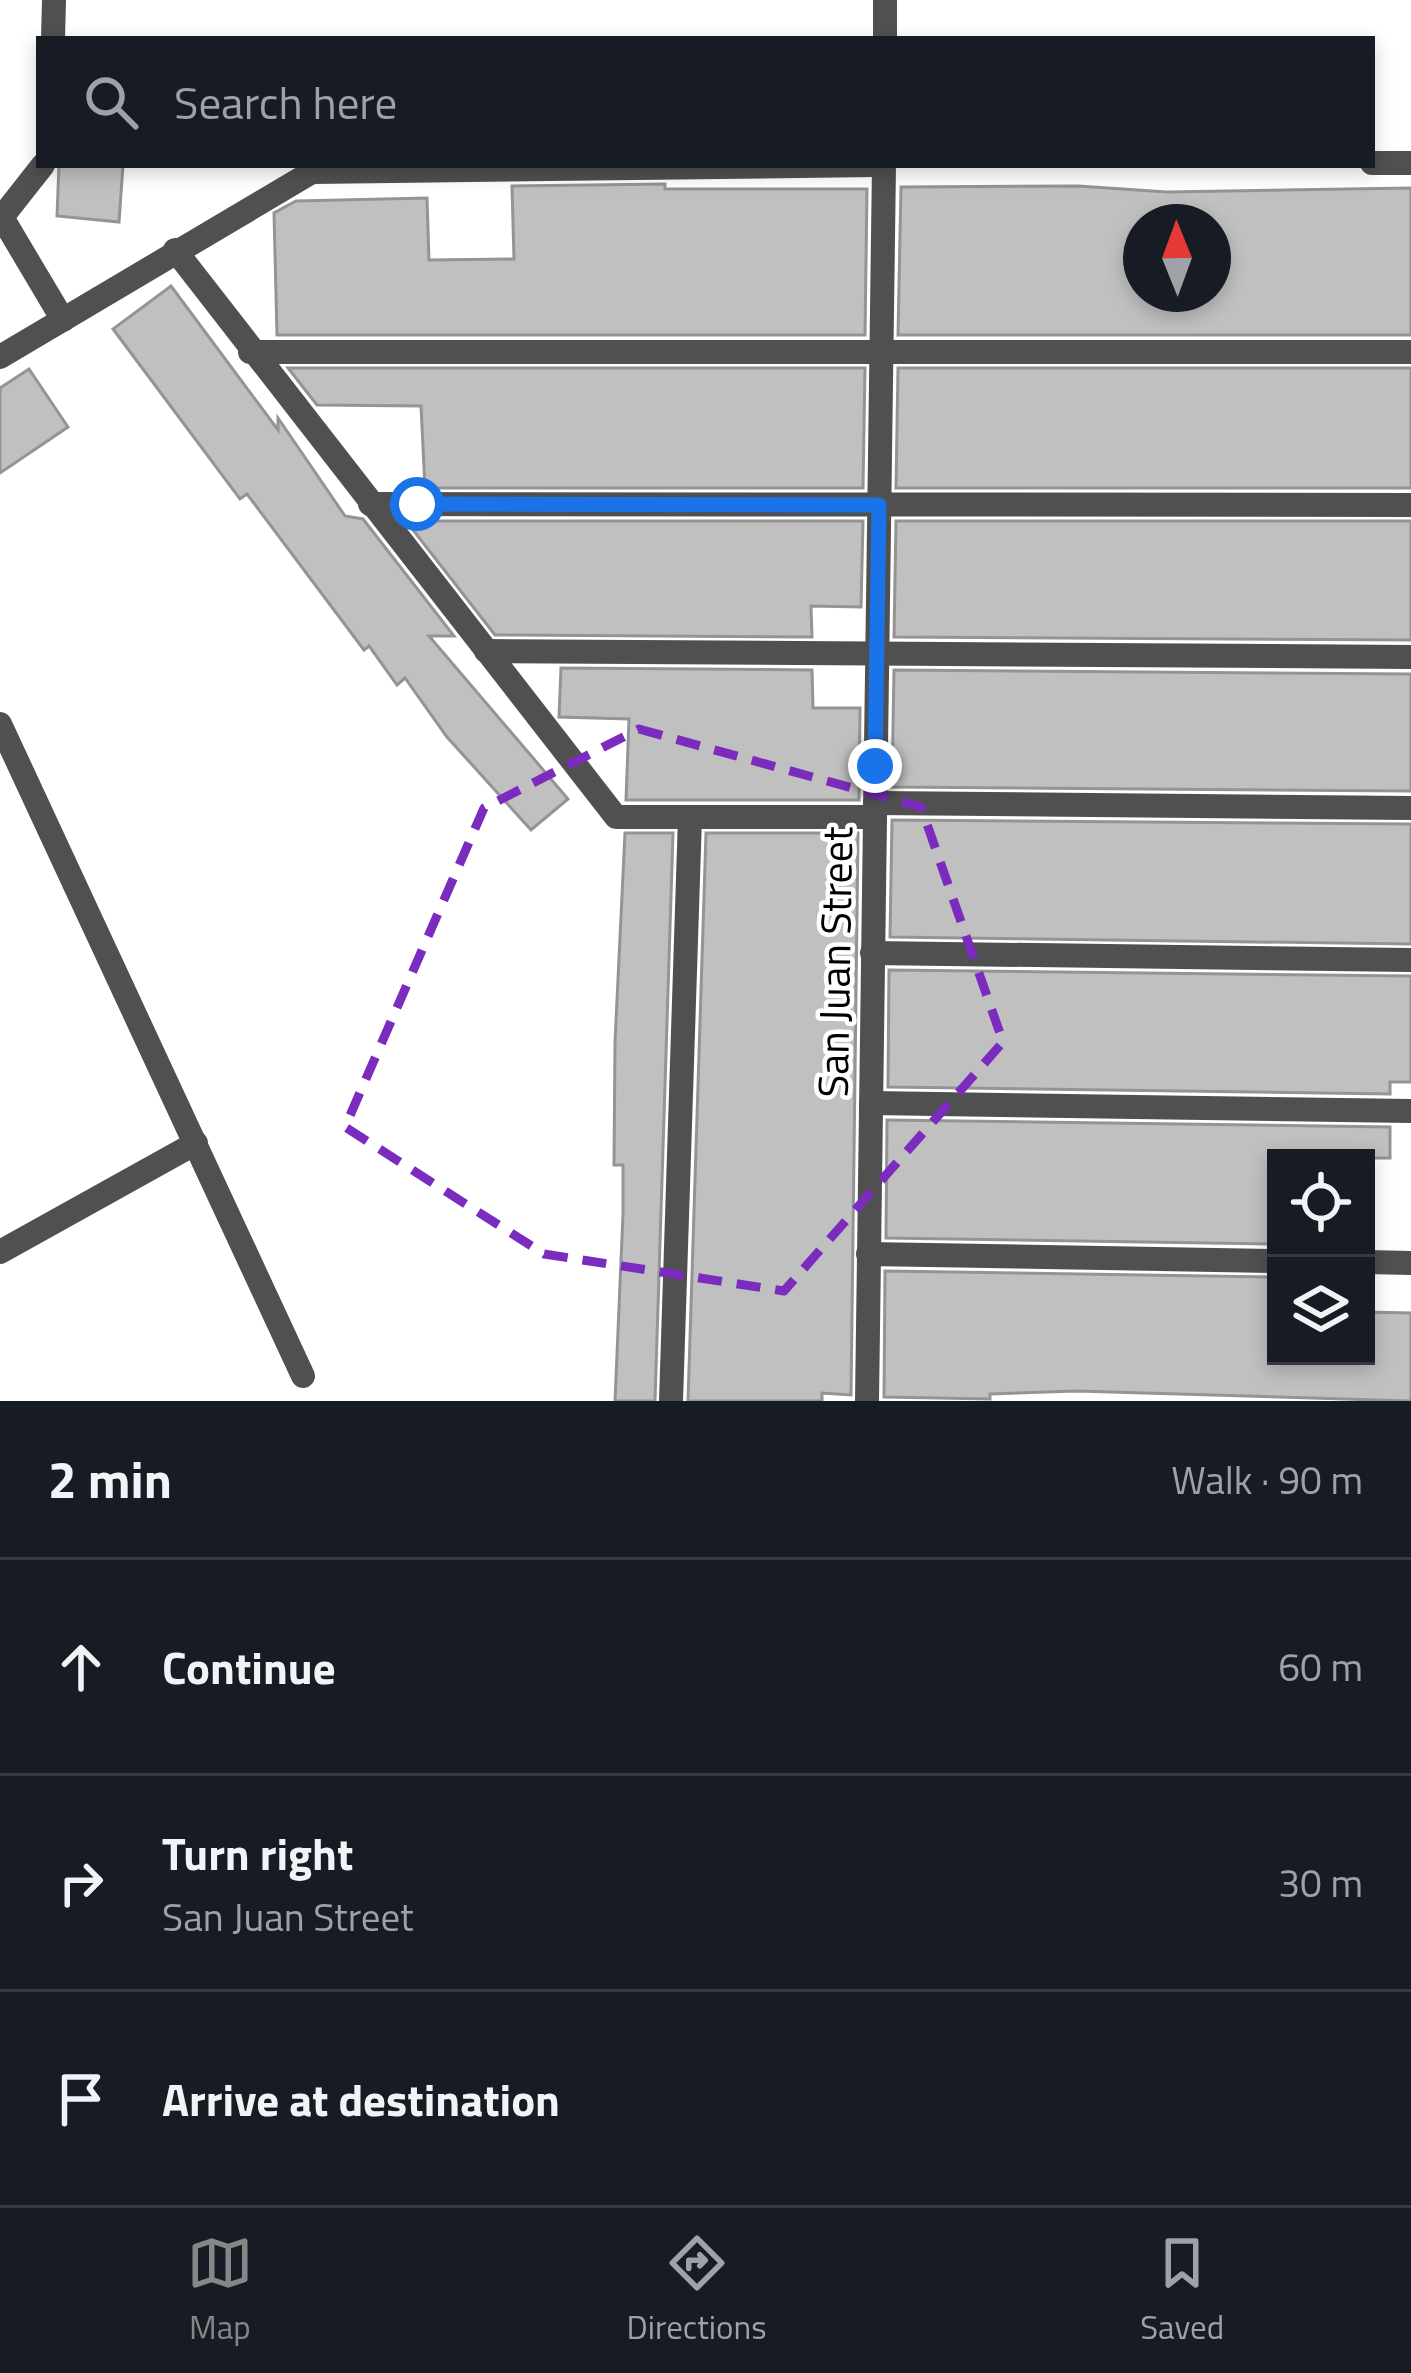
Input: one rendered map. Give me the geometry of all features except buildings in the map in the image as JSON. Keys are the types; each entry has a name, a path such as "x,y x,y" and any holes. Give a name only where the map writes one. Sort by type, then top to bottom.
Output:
{"street":[{"path":"53,36 54,0"},
{"path":"885,0 885,36"},
{"path":"1375,163 1411,163"},
{"path":"41,168 1,216 63,320"},
{"path":"0,357 312,172 637,168"},
{"name":"San Juan Street","path":"866,1401 880,168"},
{"path":"175,250 616,817 874,810 1411,808"},
{"path":"250,352 1411,352"},
{"path":"370,504 1411,505"},
{"path":"486,651 1411,657"},
{"path":"0,724 303,1376"},
{"path":"671,1401 690,817"},
{"path":"872,953 1411,959"},
{"path":"871,1103 1411,1111"},
{"path":"0,1252 196,1143"},
{"path":"868,1254 1267,1261"},
{"path":"1375,1262 1411,1263"}],"highlighted area":[{"path":"639,729 921,807 1003,1042 784,1291 544,1254 345,1127 484,808"}],"route":[{"path":"417,504 879,505 875,766"}]}
